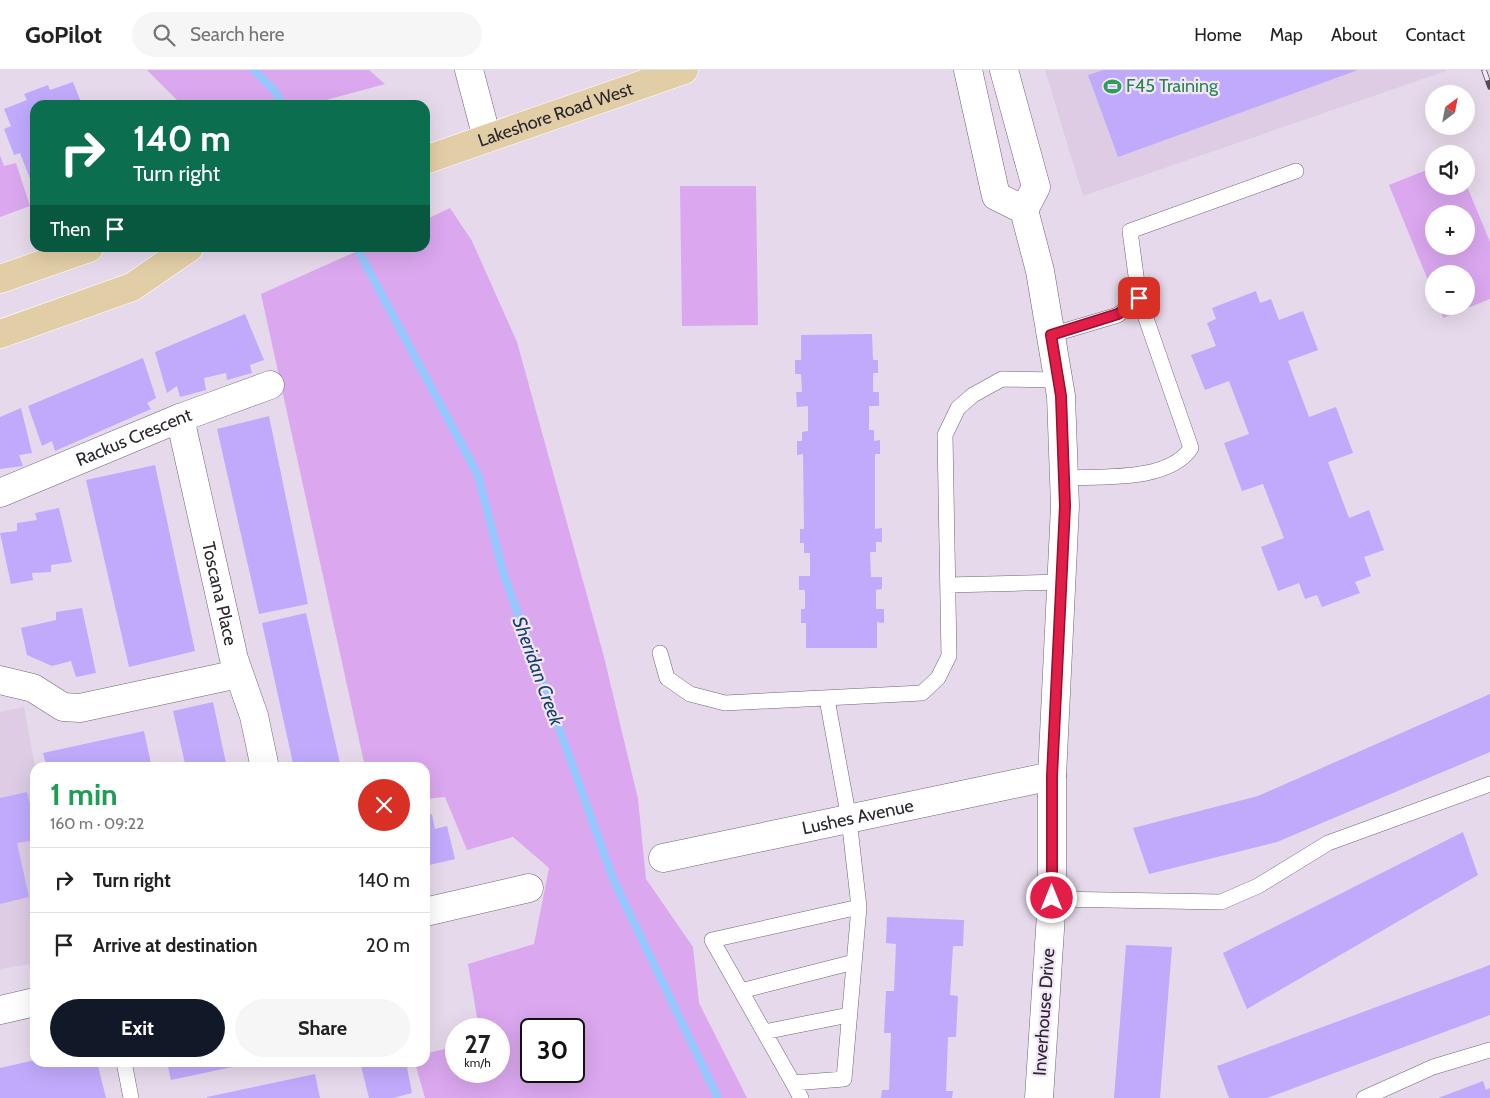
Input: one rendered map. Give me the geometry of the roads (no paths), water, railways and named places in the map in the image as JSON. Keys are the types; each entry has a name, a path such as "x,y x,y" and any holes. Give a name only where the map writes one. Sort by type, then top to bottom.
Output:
{"main road":[{"name":"Lakeshore Road West","path":"430,158 684,70"},
{"path":"0,279 78,252"},
{"path":"0,334 132,287 183,252"}],"street":[{"path":"469,70 487,138"},
{"path":"968,70 996,196 1024,210 1036,187 1004,70"},
{"name":"Inverhouse Drive","path":"1024,210 1040,271 1061,396 1064,478 1052,776 1052,898 1039,1098"},
{"name":"Rackus Crescent","path":"0,493 180,418 270,385"},
{"name":"Toscana Place","path":"180,418 238,674 254,716 264,762"},
{"path":"0,680 32,688 63,707 80,708 238,674"},
{"name":"Lushes Avenue","path":"663,858 1052,776"},
{"path":"430,911 529,888"},
{"path":"0,1010 30,1003"}],"lane":[{"path":"1064,478 1156,472 1184,459 1191,448 1139,298 1130,231 1296,171"},
{"path":"1051,335 1118,314 1139,298"},
{"path":"660,653 667,678 690,694 725,703 922,693 938,678 949,656 945,435 958,408 973,395 1002,379 1058,380"},
{"path":"948,585 1061,582"},
{"path":"793,1084 844,1079 859,907 849,819 826,699"},
{"path":"1052,898 1221,902 1258,886 1328,842 1490,784"},
{"path":"801,1098 712,940 859,907"},
{"path":"741,991 854,962"},
{"path":"764,1032 849,1015"},
{"path":"1364,1098 1433,1067 1490,1050"},
{"path":"125,1067 131,1098"}],"waterway":[{"name":"Sheridan Creek","path":"254,70 275,91 280,100"},
{"name":"Sheridan Creek","path":"359,252 478,475 504,575 614,881 718,1098"}],"railway":[{"path":"1484,70 1490,87"}],"place":[{"name":"F45 Training","path":"1112,86"}]}
